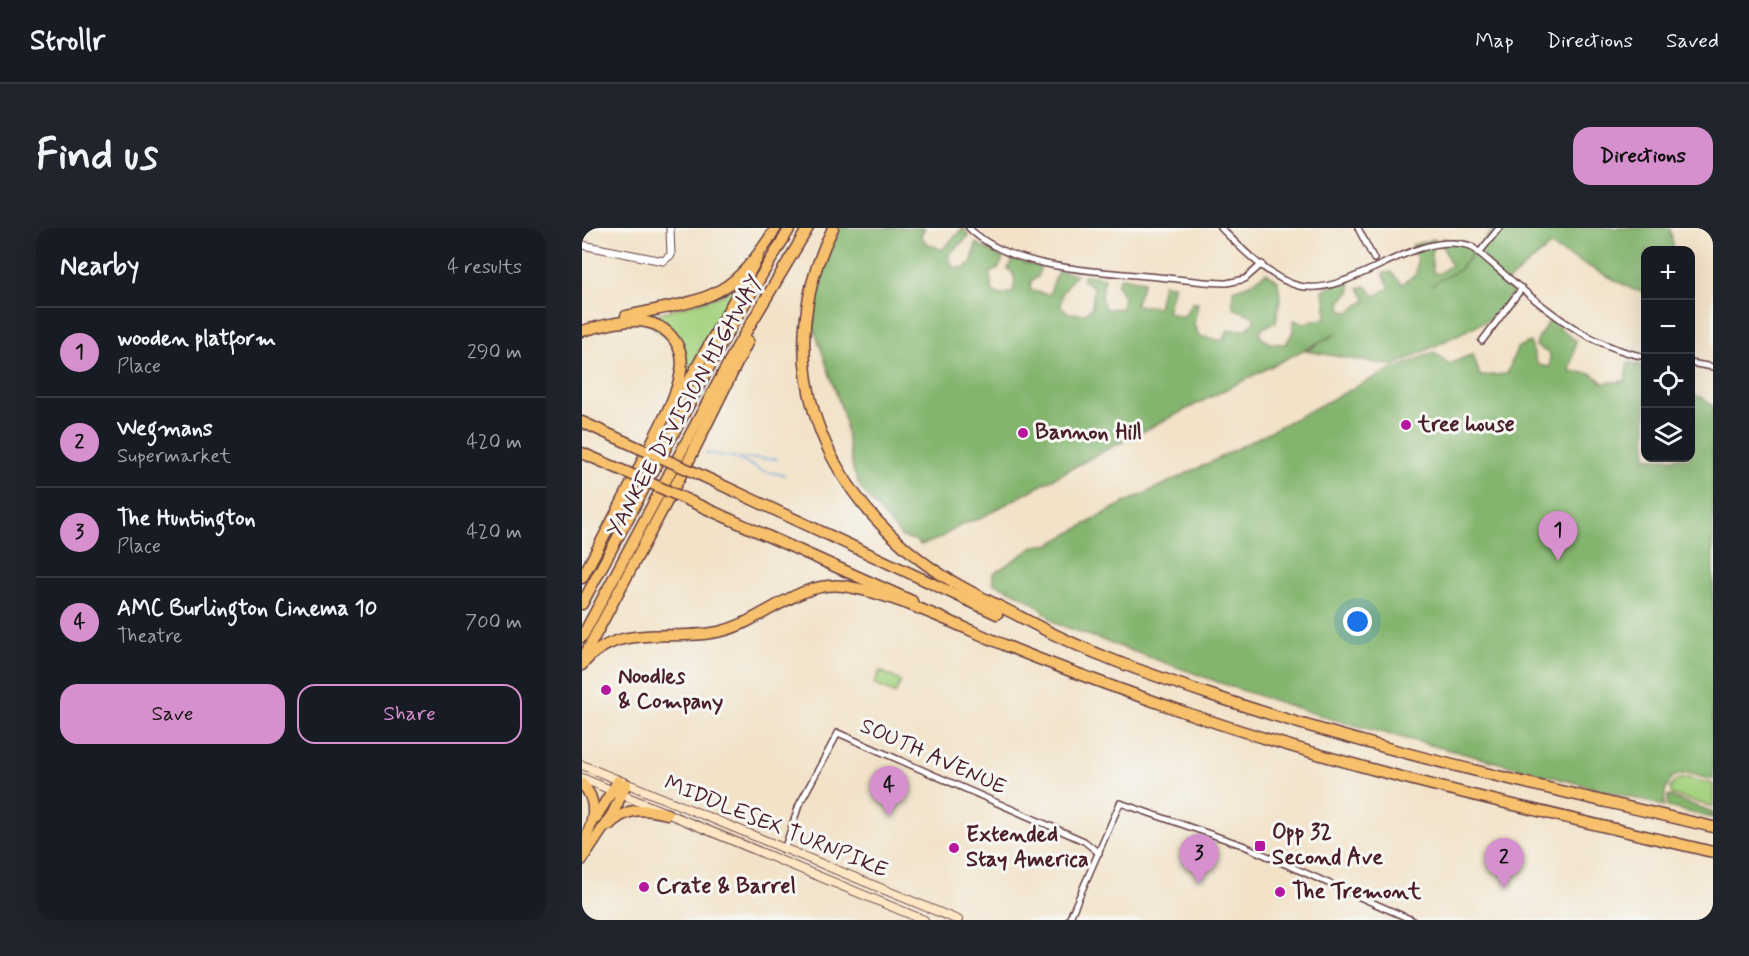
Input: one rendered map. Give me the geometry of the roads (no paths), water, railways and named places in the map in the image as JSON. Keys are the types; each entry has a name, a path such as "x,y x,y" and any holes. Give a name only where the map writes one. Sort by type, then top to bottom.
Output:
{"highway":[{"path":"630,477 776,228"},
{"name":"YANKEE DIVISION HIGHWAY","path":"582,604 756,284 790,228"},
{"name":"YANKEE DIVISION HIGHWAY","path":"582,637 771,287 808,228"},
{"path":"833,228 812,280 804,341 806,378 811,404 834,461 874,518 913,554 953,583 1048,633"},
{"path":"582,325 708,297 735,282 758,257"},
{"path":"582,660 701,437 771,287"},
{"path":"582,332 645,321 666,330 679,350 682,364 679,381 582,578"},
{"path":"582,422 982,607 1179,684 1330,733 1713,827"},
{"path":"582,453 630,477 683,498 1030,654"},
{"path":"582,665 597,650 621,639 640,635 704,634 726,630 752,621 805,592 835,586 882,597 1187,713 1313,753 1406,779 1713,852"},
{"path":"582,784 588,790 594,808 591,827"},
{"path":"582,847 591,827 620,788"},
{"path":"599,836 620,788"},
{"path":"582,860 599,836 615,819 630,811 643,809 667,814"}],"main road":[{"name":"MIDDLESEX TURNPIKE","path":"582,765 667,814 924,920"},
{"name":"MIDDLESEX TURNPIKE","path":"582,778 620,788 784,850 958,920"},
{"path":"771,857 784,850"}],"street":[{"path":"582,245 668,260 671,250 670,228"},
{"path":"969,228 981,239 1001,250 1084,270 1227,283 1245,279 1262,264"},
{"path":"1221,228 1262,264 1290,282 1308,287 1332,281 1376,259 1358,228"},
{"path":"1479,253 1499,228"},
{"path":"1450,236 1464,241 1589,339 1616,350 1641,356"},
{"path":"1482,341 1522,288"},
{"path":"1695,364 1713,367"},
{"name":"SOUTH AVENUE","path":"784,850 799,805 838,733 1084,841 1099,853"},
{"path":"1069,920 1120,803 1242,845 1412,920"}],"waterway":[{"path":"706,453 737,458 777,459"},
{"path":"738,459 762,471 785,475"}],"place":[{"name":"tree house","path":"1406,425"},
{"name":"Bannon Hill","path":"1023,433"},
{"name":"wooden platform","path":"1558,561"},
{"name":"Noodles & Company","path":"606,690"},
{"name":"AMC Burlington Cinema 10","path":"889,816"},
{"name":"Opp 32 Second Ave","path":"1260,846"},
{"name":"Extended Stay America","path":"954,848"},
{"name":"The Huntington","path":"1199,884"},
{"name":"Crate & Barrel","path":"644,887"},
{"name":"Wegmans","path":"1504,888"},
{"name":"The Tremont","path":"1280,892"}]}
